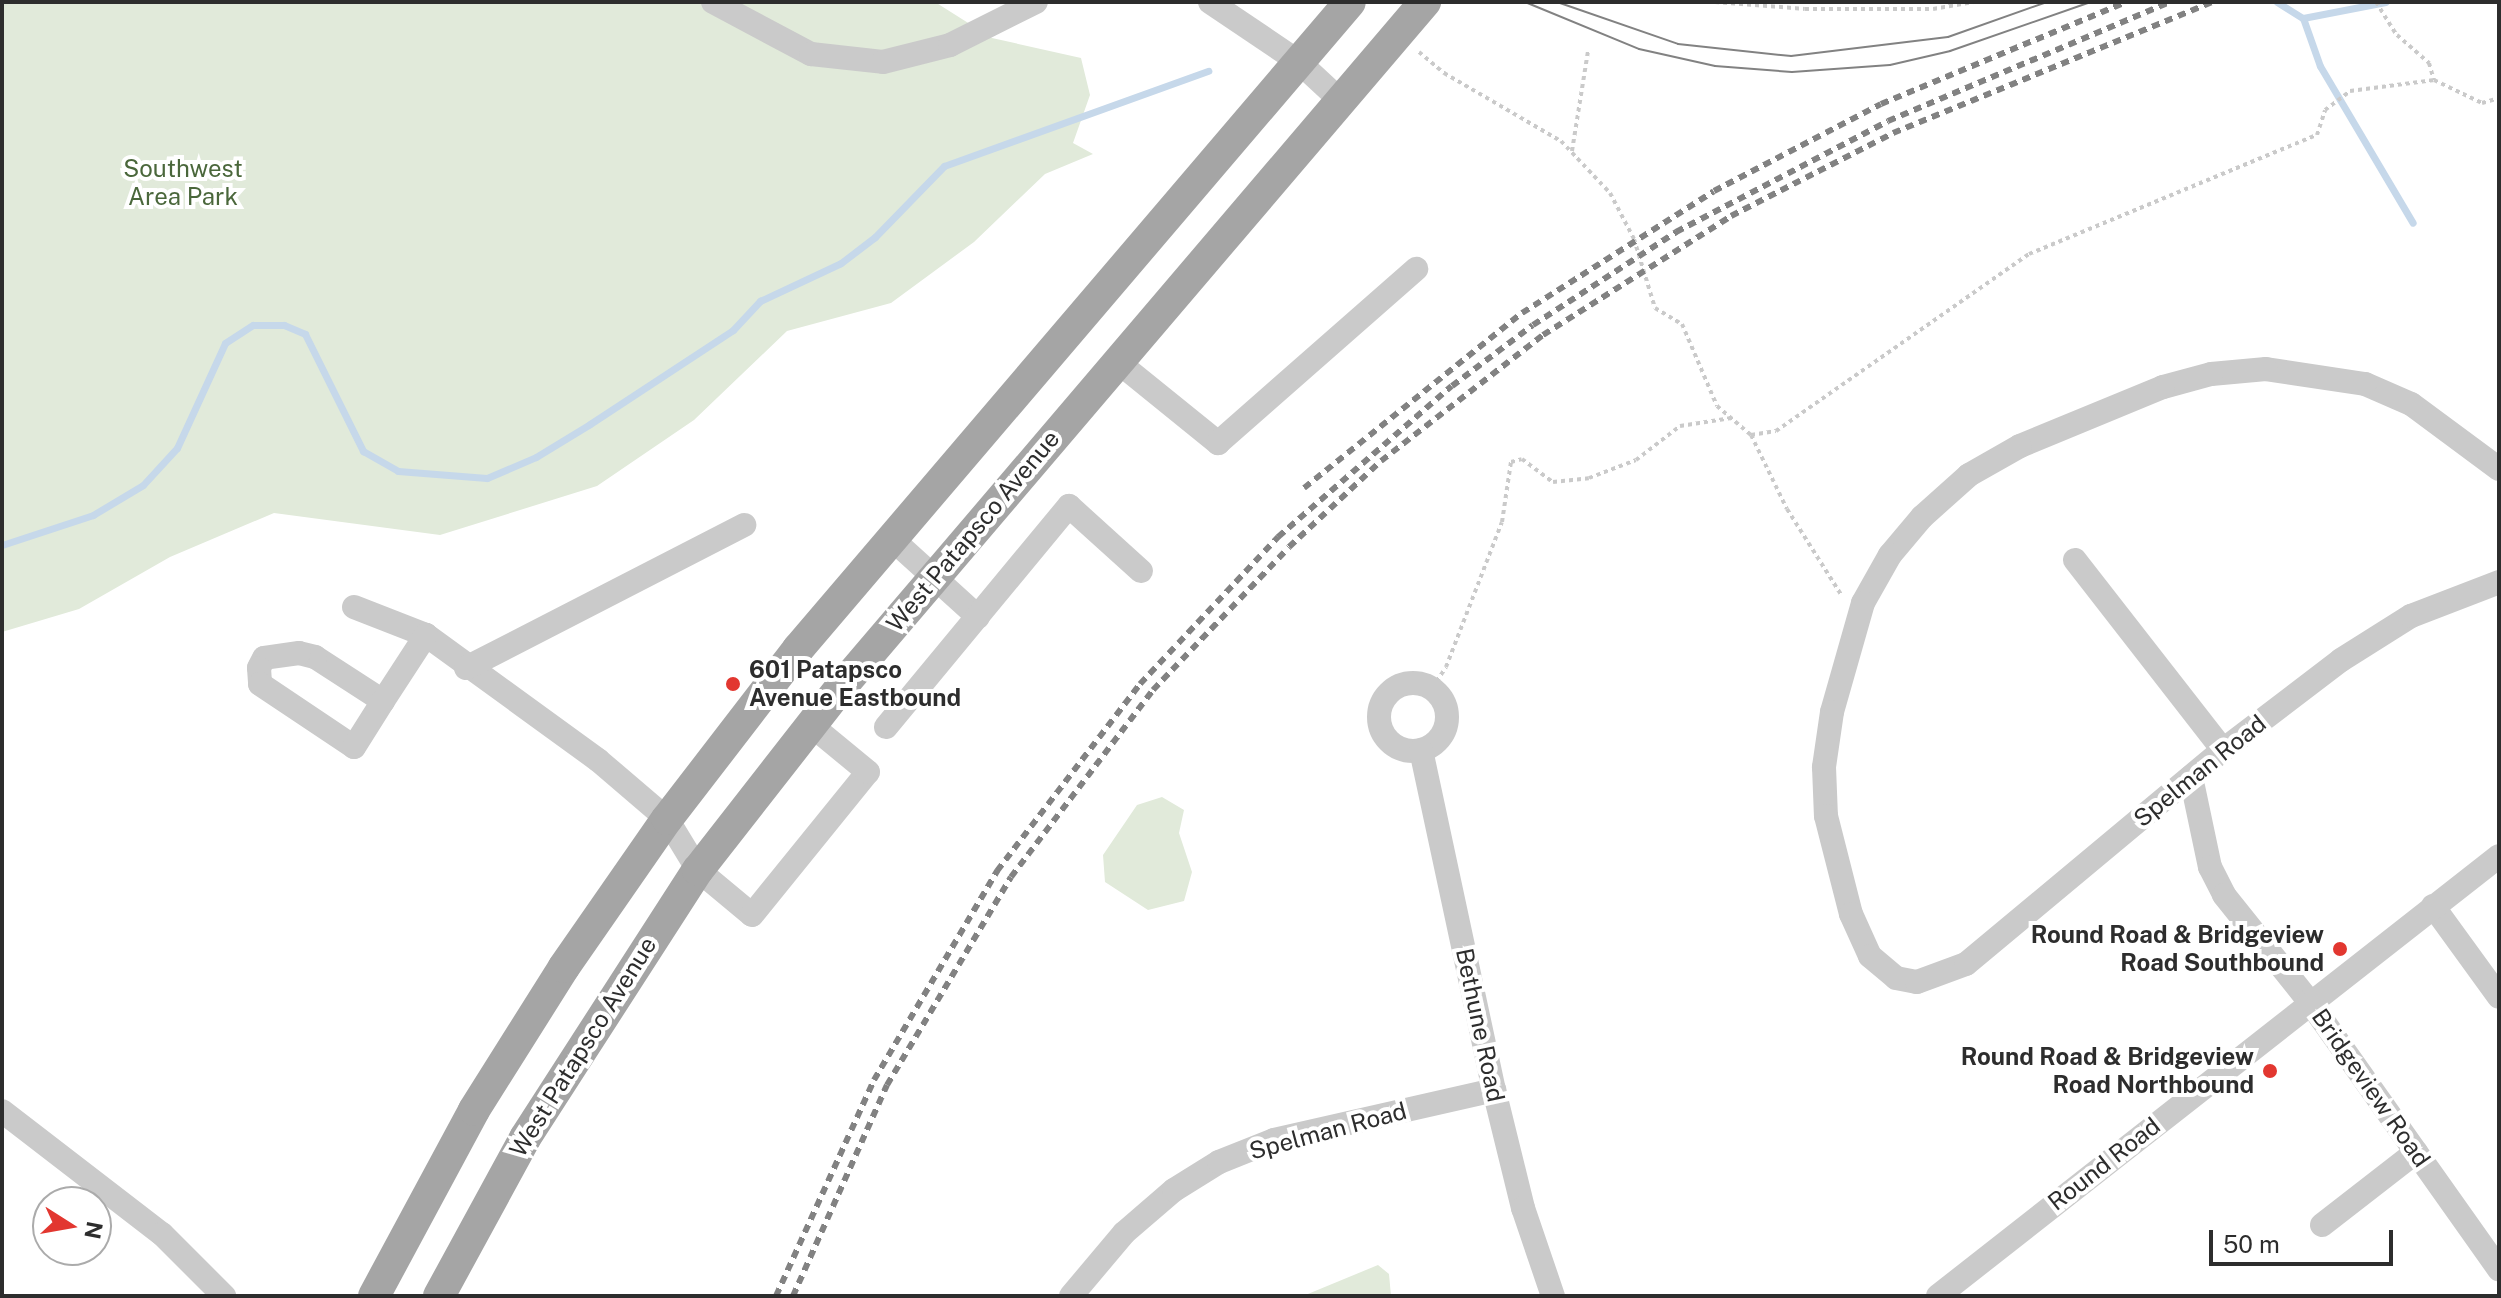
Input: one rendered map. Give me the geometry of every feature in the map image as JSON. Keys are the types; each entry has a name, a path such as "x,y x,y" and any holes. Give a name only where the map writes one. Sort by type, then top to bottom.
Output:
{"main road":[{"path":"374,1296 474,1110 564,967 667,819 798,649 1350,2"},
{"name":"West Patapsco Avenue","path":"439,1296 525,1138 698,870 811,725 934,577 1425,2"}],"street":[{"path":"713,2 811,54 883,62 950,45 1036,2"},
{"path":"1210,2 1299,62 1341,101"},
{"path":"1118,362 1218,443 1416,269"},
{"path":"1863,603 1890,555 1969,475 2020,446 2163,387 2211,374 2266,369 2365,384 2411,404 2499,469"},
{"path":"886,727 1069,506 1141,571"},
{"path":"466,668 744,525"},
{"path":"892,539 978,617"},
{"path":"2075,560 2223,750"},
{"name":"Spelman Road","path":"1863,603 1832,712 1824,767 1826,816 1846,899 1870,956 1883,970 1917,982 1966,964 2223,750 2341,660 2411,616 2499,582"},
{"path":"354,607 426,635 466,668 598,760 667,819 698,870 752,915 868,772 811,725"},
{"path":"383,701 315,657 299,653 264,658 259,668 260,684 354,747 426,635"},
{"path":"1416,682 1432,688 1444,701 1448,717 1444,733 1421,750 1405,750 1390,742 1380,713 1397,686 1416,682"},
{"name":"Bethune Road","path":"1421,750 1494,1090 1523,1208 1553,1296"},
{"name":"Bridgeview Road","path":"2191,777 2210,867 2224,895 2309,1001 2499,1269"},
{"name":"Round Road","path":"1938,1296 2309,1001 2499,856"},
{"path":"2433,906 2499,997"},
{"name":"Spelman Road","path":"1071,1296 1124,1233 1174,1190 1219,1162 1286,1137 1494,1090"},
{"path":"2,1111 162,1234 224,1296"},
{"path":"2322,1225 2416,1152"}],"path":[{"path":"1715,2 1805,9 1933,9 1973,2"},
{"path":"2376,2 2397,35 2429,63 2434,80"},
{"path":"1398,34 1444,73 1561,141 1610,193 1634,239 1655,308 1682,324 1717,406 1751,435 1837,594 1863,603"},
{"path":"1572,152 1588,51"},
{"path":"1751,435 1776,431 2029,254 2317,135 2325,110 2350,91 2434,80 2482,103 2499,98"},
{"path":"1432,688 1446,667 1502,522 1511,462 1522,459 1553,482 1589,478 1636,460 1680,426 1731,418"}],"green space":[{"name":"Southwest Area Park","path":"2,2 935,2 992,38 1081,58 1090,95 1073,143 1093,154 1045,174 974,242 891,303 787,331 694,420 597,486 440,535 274,513 170,557 79,609 2,632"},
{"path":"1162,797 1184,810 1179,833 1192,872 1184,901 1148,910 1105,882 1103,855 1137,805"},
{"path":"1378,1265 1389,1274 1391,1296 1303,1296"}],"waterway":[{"path":"2277,2 2303,18 2385,2"},
{"path":"2303,18 2320,66 2413,223"},
{"path":"2,545 93,515 143,485 177,448 225,343 253,325 284,325 305,334 363,451 398,471 487,478 536,457 590,424 733,330 760,301 841,263 875,237 944,166 1208,71"}],"tram line":[{"path":"1525,2 1639,49 1715,66 1792,72 1890,65 1950,51 2091,2"},
{"path":"1557,2 1678,44 1791,56 1948,37 2047,2"}],"railway":[{"path":"1304,488 1522,313 1714,191 1881,104 2126,2"},
{"path":"776,1296 874,1080 997,871 1140,684 1278,537 1452,386 1533,325 1676,232 1888,121 2170,2"},
{"path":"793,1296 887,1085 1011,877 1153,690 1289,547 1381,461 1543,335 1731,216 1893,133 2212,2"}],"place":[{"name":"601 Patapsco Avenue Eastbound","path":"733,684"},
{"name":"Round Road & Bridgeview Road Southbound","path":"2340,949"},
{"name":"Round Road & Bridgeview Road Northbound","path":"2270,1071"}]}
